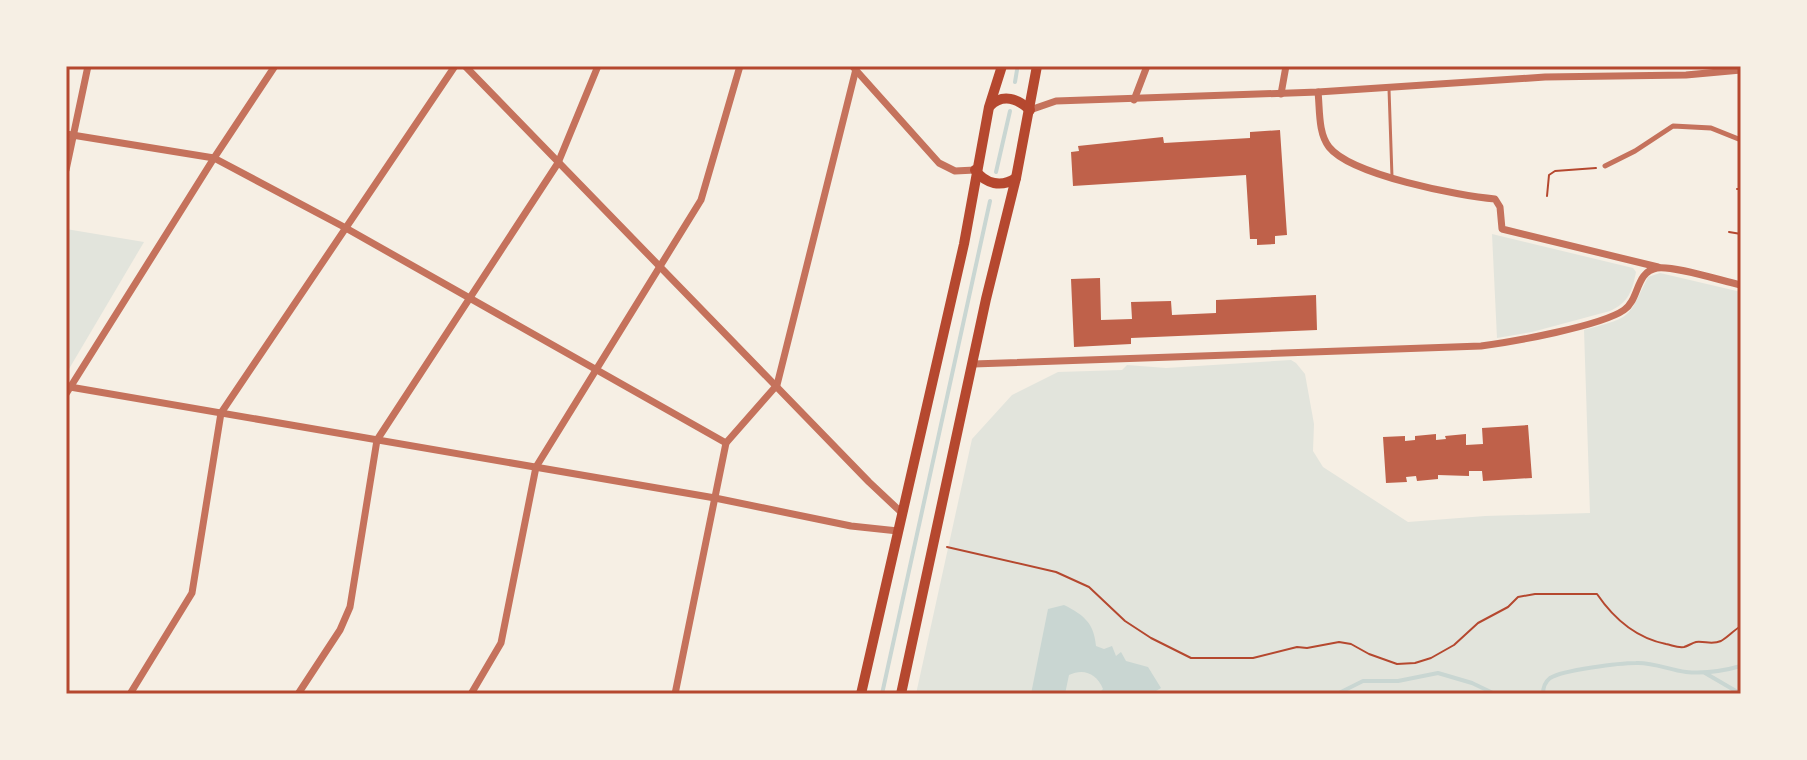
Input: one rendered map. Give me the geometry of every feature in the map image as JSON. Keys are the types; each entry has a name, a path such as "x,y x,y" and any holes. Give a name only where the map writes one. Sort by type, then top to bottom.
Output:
{"main road":[{"path":"861,694 964,244 975,170 989,107 1002,66"},
{"path":"901,694 1016,178 1037,66"},
{"path":"989,107 997,100 1010,98 1030,110"},
{"path":"975,170 984,179 999,184 1016,178"}],"street":[{"path":"66,170 70,134 88,66"},
{"path":"275,66 68,391 221,413 715,498 851,526 898,531"},
{"path":"130,694 192,593 221,413 455,66"},
{"path":"465,66 659,268 902,513"},
{"path":"298,694 340,630 350,607 377,440 558,163 598,66"},
{"path":"471,694 501,643 536,467 701,200 740,66"},
{"path":"1134,100 1147,66"},
{"path":"1281,94 1286,66"},
{"path":"1545,77 1546,66"},
{"path":"854,68 939,163 955,171 975,170"},
{"path":"675,694 726,443 777,385 854,68"},
{"path":"1030,110 1056,101 1281,94 1545,77 1741,70"},
{"path":"1318,92 1323,138 1348,162 1392,177 1472,197 1495,199 1500,207 1502,229 1643,265 1741,285"},
{"path":"1605,166 1673,126 1711,128 1741,140"},
{"path":"70,134 214,158 344,227 726,443"},
{"path":"973,364 1507,343 1616,314 1632,303 1643,265"},
{"path":"1640,281 1649,271 1661,267"}],"lane":[{"path":"1389,89 1392,177"}],"path":[{"path":"1547,196 1549,175 1555,171 1605,166"},
{"path":"1729,232 1741,234"},
{"path":"934,544 1056,572 1089,587 1125,621 1191,658 1253,658 1297,647 1339,642 1397,664 1415,663 1454,645 1478,623 1508,607 1518,597 1535,594 1597,594 1625,625 1656,644 1673,647 1723,640 1741,626"}],"shaded area":[{"path":"66,229 144,242 66,374"},
{"path":"1492,234 1633,268 1636,272 1631,290 1622,304 1610,311 1497,338"},
{"path":"1660,273 1741,292 1741,694 916,694 972,439 1012,395 1058,372 1122,370 1127,365 1166,368 1291,360 1305,374 1314,424 1313,451 1323,467 1408,522 1590,513 1584,330 1626,315 1648,277"},
{"path":"1064,605 1087,621 1096,646 1104,649 1112,646 1116,656 1121,652 1126,661 1148,667 1161,688 1151,694 1098,694 1103,689 1097,680 1080,672 1069,675 1065,694 1031,694 1048,609"}],"building":[{"path":"1280,130 1287,235 1275,236 1275,244 1257,245 1257,239 1250,239 1246,175 1073,186 1071,152 1079,151 1078,146 1163,137 1164,143 1250,138 1250,132"},
{"path":"1100,278 1101,320 1132,319 1131,302 1171,301 1172,315 1216,313 1216,300 1316,295 1317,330 1131,338 1131,344 1074,347 1071,279"},
{"path":"1528,425 1532,478 1483,481 1482,471 1469,471 1469,476 1438,475 1438,479 1417,481 1416,476 1406,477 1407,482 1386,483 1383,437 1405,436 1405,441 1415,440 1415,436 1436,434 1436,440 1466,434 1466,445 1483,444 1482,428"}],"waterway":[{"path":"1015,82 1017,70"},
{"path":"996,172 1010,111"},
{"path":"882,694 990,201"},
{"path":"1543,694 1550,678 1567,672 1618,664 1642,663 1700,673 1741,666"},
{"path":"1337,694 1363,681 1398,681 1438,673 1495,694"},
{"path":"1705,673 1741,694"}]}
